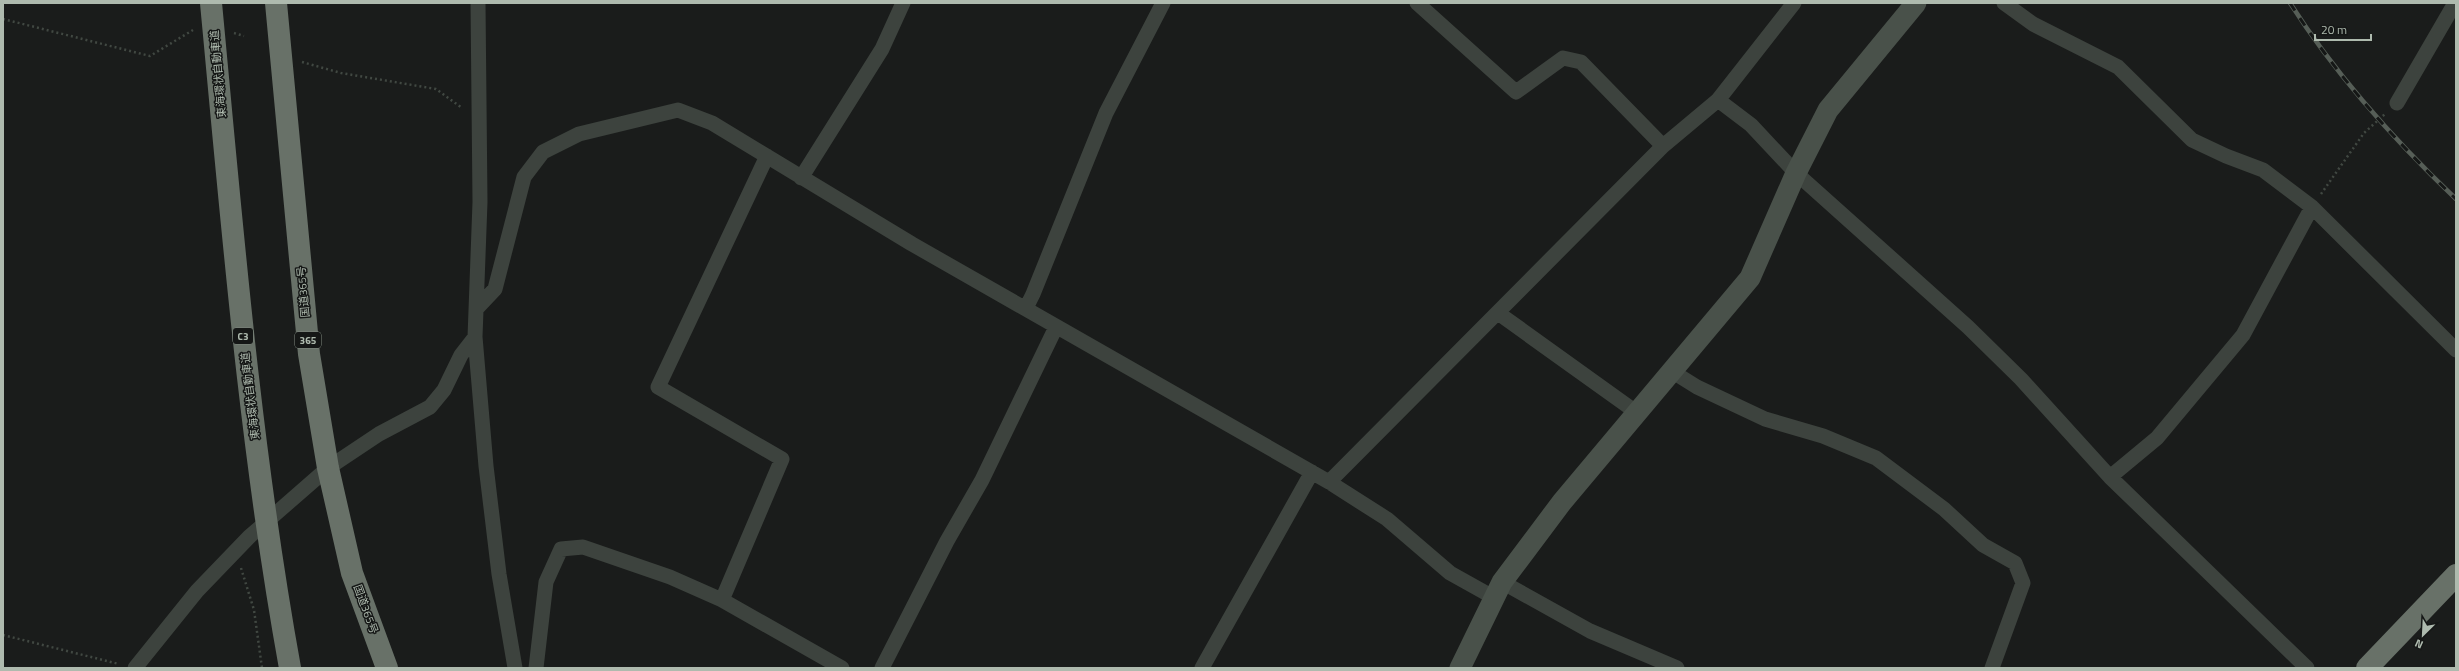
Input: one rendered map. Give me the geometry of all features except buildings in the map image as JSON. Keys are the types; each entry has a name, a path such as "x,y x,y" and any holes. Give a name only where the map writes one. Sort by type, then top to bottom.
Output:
{"highway":[{"name":"東海環状自動車道","path":"211,3 239,308 258,471 290,668"},
{"name":"国道365号","path":"276,3 309,354 328,468 352,573 388,668"},
{"path":"2367,668 2456,575"}],"street":[{"path":"478,3 480,202 476,337 486,466 499,574 515,668"},
{"path":"801,178 882,49 903,3"},
{"path":"1026,308 1106,113 1146,32 1163,3"},
{"path":"1417,3 1516,92 1563,58 1581,62 1663,146"},
{"path":"1329,482 1344,464 1498,313 1663,146 1718,100 1794,3"},
{"path":"1460,668 1498,590 1562,502 1750,278 1796,173 1828,110 1916,3"},
{"path":"2004,3 2033,24 2118,67 2192,140 2226,156 2263,170 2312,207 2456,350"},
{"path":"2396,103 2455,3"},
{"path":"1718,100 1751,124 1796,173 1968,327 2021,379 2110,477 2307,668"},
{"path":"478,307 495,289 524,177 542,152 579,134 678,110 712,123 801,178 1026,308 1056,327 1329,482 1387,519 1450,573 1498,590 1677,668"},
{"path":"722,600 782,459 658,387 766,156"},
{"path":"2110,477 2157,438 2243,335 2312,207"},
{"path":"1498,313 1636,412"},
{"path":"882,668 947,541 982,480 1056,327"},
{"path":"130,667 197,591 233,553 328,468 379,434 430,407 444,390 461,354 476,337"},
{"path":"1672,372 1697,387 1765,419 1823,436 1876,458 1944,509 1983,545 2015,563 2023,583 1992,668"},
{"path":"1202,668 1312,472"},
{"path":"536,668 546,582 561,549 582,547 670,577 722,600 842,668"}],"path":[{"path":"3,19 150,56 196,29"},
{"path":"231,32 244,36"},
{"path":"302,62 341,73 436,89 462,108 462,115"},
{"path":"2312,207 2364,133 2379,120"},
{"path":"233,553 245,577 254,610 262,668"},
{"path":"3,635 130,667"}],"railway":[{"path":"2290,3 2327,56 2367,106 2410,154 2456,199"}]}
